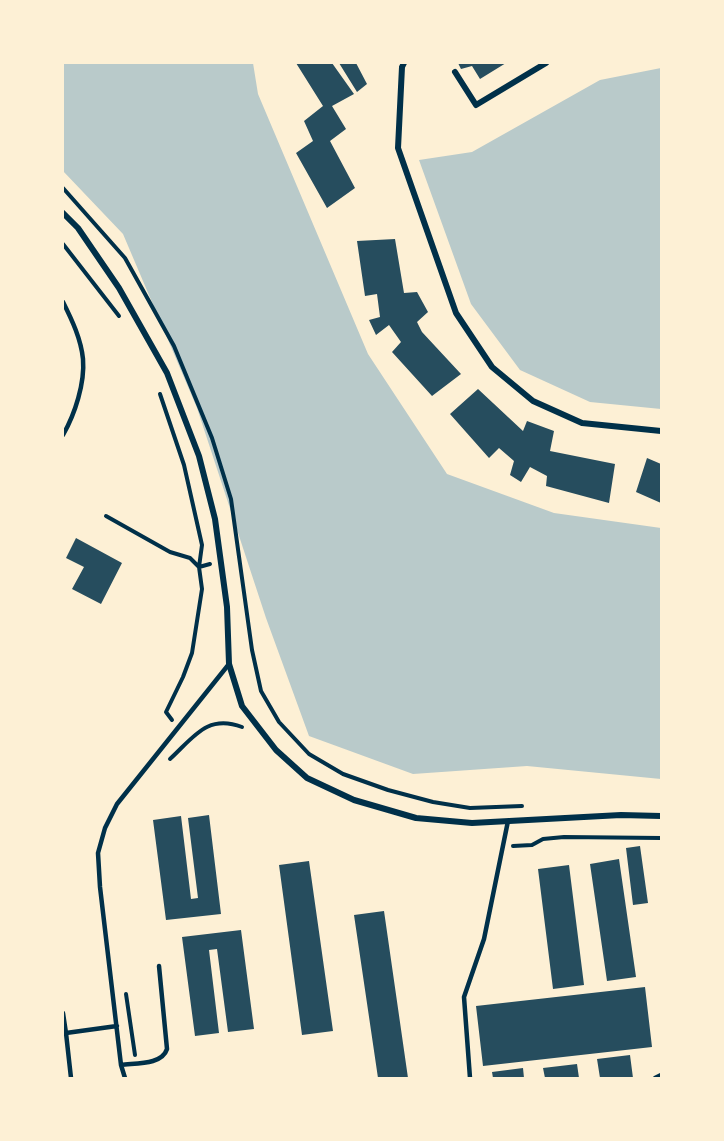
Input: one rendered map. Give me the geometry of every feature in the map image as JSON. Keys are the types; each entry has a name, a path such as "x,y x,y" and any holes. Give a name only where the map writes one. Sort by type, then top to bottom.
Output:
{"street":[{"path":"404,63 398,148 456,313 492,367 533,401 582,423 661,431"},
{"path":"455,72 476,105 546,63"},
{"path":"63,213 78,228 120,288 167,373 200,456 215,519 222,562 229,664 242,706 276,750 307,778 354,800 416,818 472,823 621,815 661,816"}],"lane":[{"path":"63,302 73,323 83,359 80,390 63,435"},
{"path":"125,1078 121,1065 98,853 105,828 117,804 229,664"},
{"path":"470,1078 464,997 484,939 508,821"},
{"path":"121,1065 158,1060 163,1058 167,1049 159,966"},
{"path":"63,1013 71,1078"},
{"path":"66,1033 117,1026"},
{"path":"655,1078 661,1075"}],"path":[{"path":"63,188 125,258 174,346 212,438 231,499 252,650 261,691 279,722 309,754 343,774 376,786 433,802 470,808 524,806"},
{"path":"63,244 121,318"},
{"path":"156,384 184,465 202,545 199,567 202,589 192,653 166,712 189,741"},
{"path":"106,516 170,552 190,558 199,567"},
{"path":"199,567 222,562"},
{"path":"166,762 207,726 218,722 236,724 249,732"},
{"path":"503,847 532,845 543,839 564,837 661,838"},
{"path":"125,988 136,1063"}],"shaded area":[{"path":"63,63 253,63 258,94 368,354 447,474 554,513 661,528 661,779 527,766 413,774 309,736 266,618 197,408 123,234 63,171"},
{"path":"661,68 661,409 590,402 520,370 471,304 419,160 472,152 600,80"}],"building":[{"path":"296,63 332,63 354,94 332,106 346,129 330,141 355,188 327,208 296,153 313,141 304,121 323,106"},
{"path":"339,63 356,63 367,84 357,92"},
{"path":"458,63 506,63 480,79 472,66 461,69"},
{"path":"395,239 404,293 417,292 428,312 417,322 422,332 461,374 432,396 392,352 401,342 389,325 376,335 369,320 380,317 377,294 365,296 357,241"},
{"path":"478,389 523,431 527,421 554,431 550,451 615,464 609,503 546,486 547,476 530,467 521,482 510,475 514,461 499,448 489,458 450,414"},
{"path":"647,458 661,464 661,503 636,492"},
{"path":"76,538 122,563 101,604 72,589 84,567 66,558"},
{"path":"209,815 221,914 166,920 153,820 181,816 191,899 198,898 188,818"},
{"path":"640,846 648,903 633,905 626,848"},
{"path":"619,859 636,977 607,981 590,864"},
{"path":"309,861 333,1031 302,1035 279,865"},
{"path":"569,865 584,985 553,989 538,869"},
{"path":"384,911 408,1078 378,1078 354,915"},
{"path":"241,930 254,1029 228,1032 217,949 209,950 219,1033 195,1036 182,937"},
{"path":"645,987 652,1047 483,1066 476,1006"},
{"path":"630,1055 633,1078 600,1078 597,1059"},
{"path":"577,1064 579,1078 545,1078 543,1068"},
{"path":"523,1068 524,1078 493,1078 492,1072"}]}
